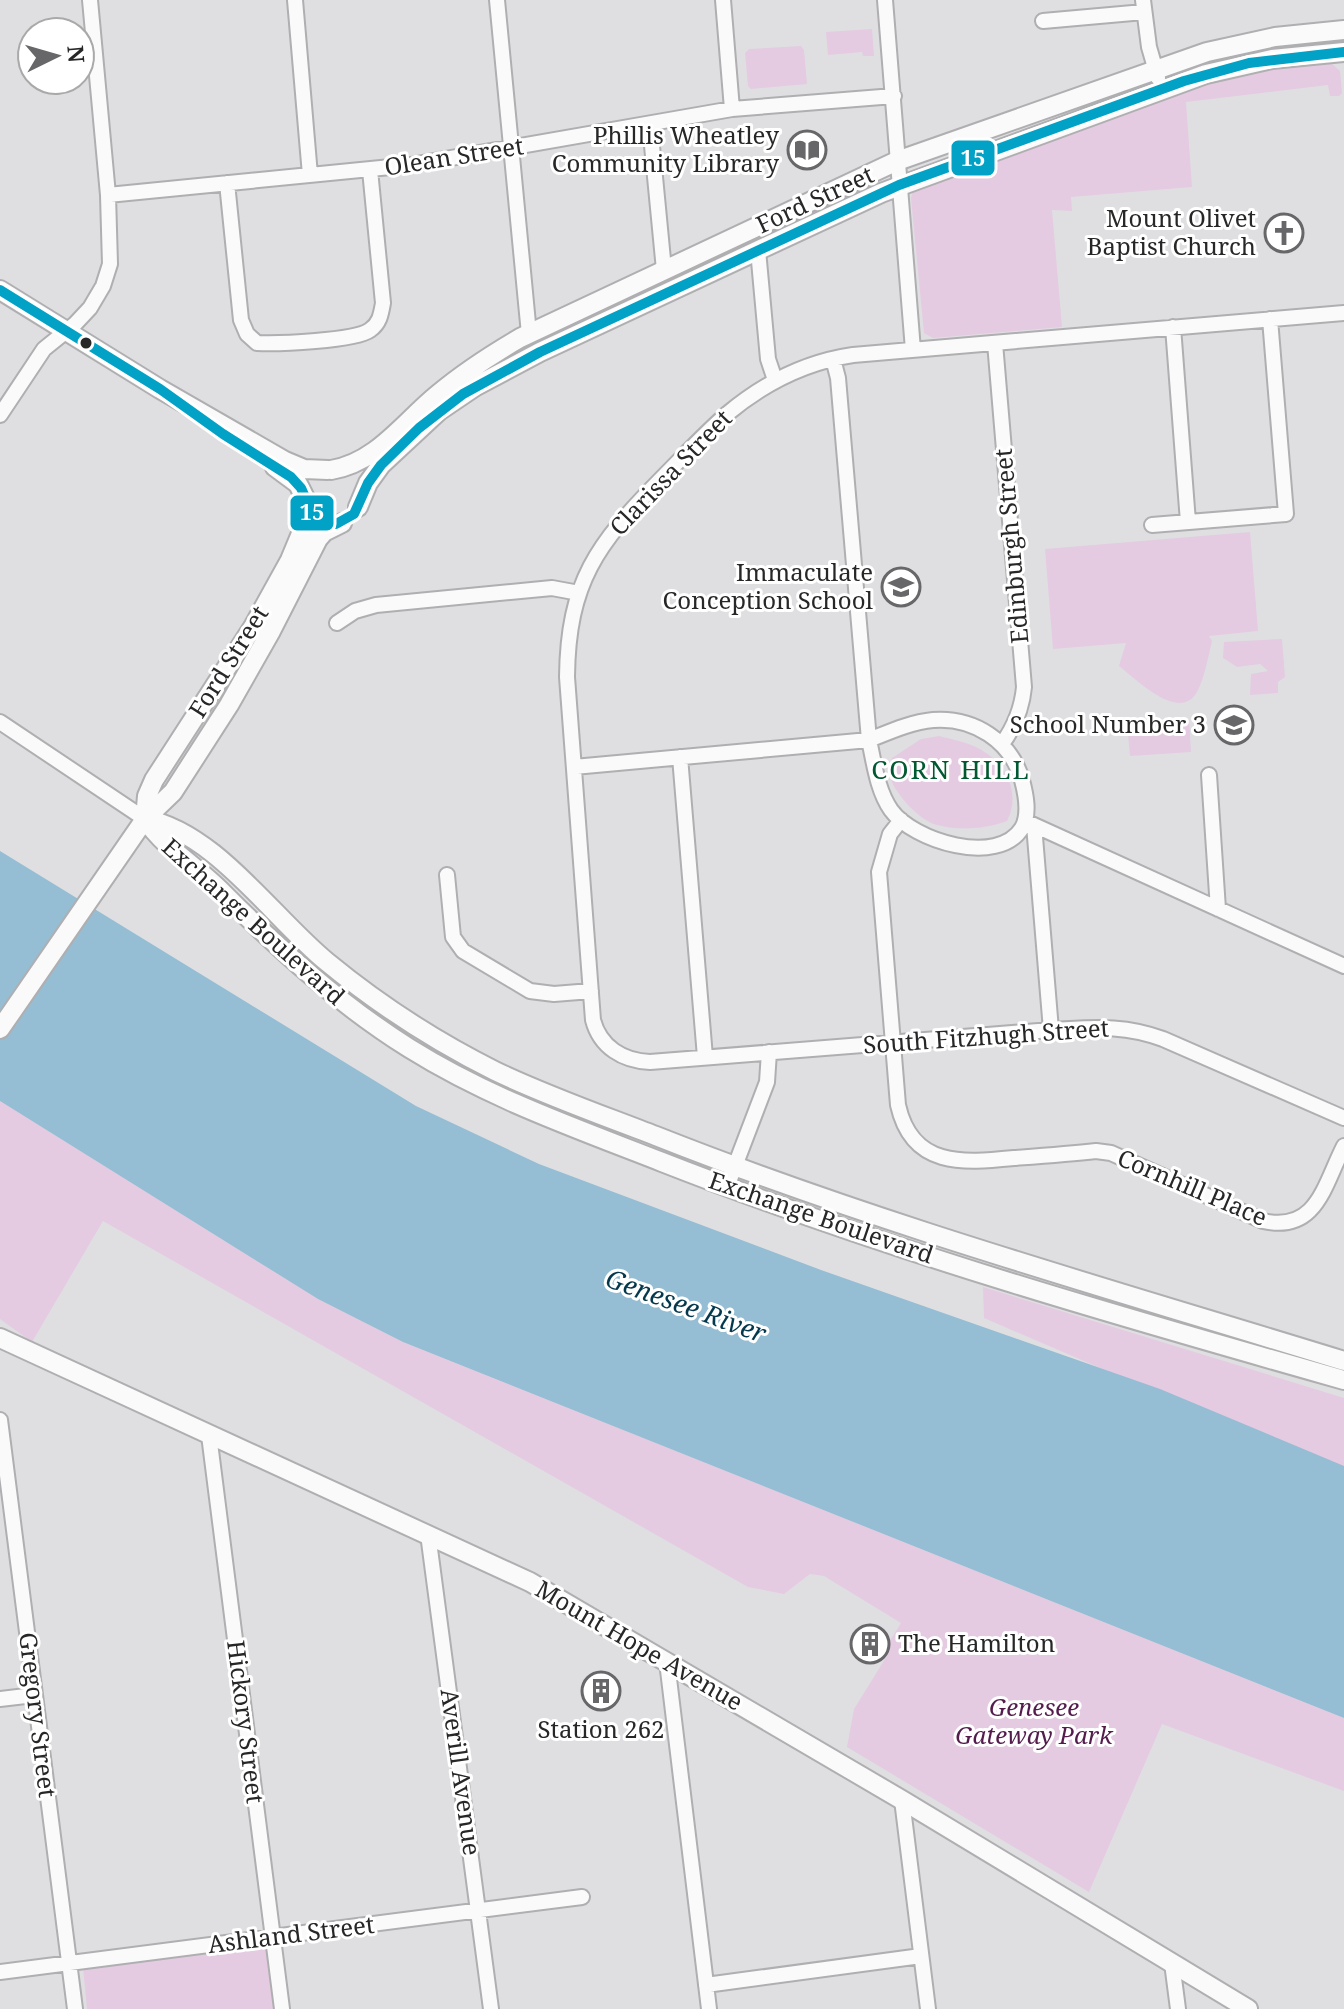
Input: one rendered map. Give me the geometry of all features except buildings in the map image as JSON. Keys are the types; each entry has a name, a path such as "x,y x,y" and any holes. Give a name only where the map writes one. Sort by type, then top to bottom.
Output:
{"main road":[{"name":"Ford Street","path":"330,470 351,466 369,456 456,380 529,334 897,161 1155,69 1241,43 1344,30"},
{"name":"Ford Street","path":"358,507 377,469 419,428 463,394 540,352 758,250 899,185 1206,74 1249,63 1344,52"},
{"path":"0,290 160,389 290,464 308,470 343,472 356,483 360,498 358,507 342,523 318,520 309,511 301,488 291,477 160,389"},
{"path":"306,501 306,490 312,480 330,470"},
{"name":"Ford Street","path":"145,819 147,796 154,780 253,627 295,550 305,524 306,501"},
{"name":"Ford Street","path":"0,1029 145,819 169,797 200,750 258,656 315,543 324,532 342,523"},
{"name":"Exchange Boulevard","path":"145,819 161,822 185,833 239,878 324,960 378,1001 437,1039 518,1082 851,1209 1344,1361"},
{"name":"Exchange Boulevard","path":"145,819 163,842 213,883 297,966 351,1009 448,1071 530,1111 727,1187 875,1239 1344,1380"},
{"name":"Mount Hope Avenue","path":"0,1338 530,1582 902,1800 1248,2009"}],"street":[{"path":"0,415 36,359 90,308 108,275 111,251 108,195 90,0"},
{"path":"295,0 310,175"},
{"path":"497,0 529,334"},
{"path":"723,0 732,109"},
{"path":"885,0 913,350"},
{"path":"1043,21 1143,6 1146,35 1162,89"},
{"name":"Olean Street","path":"108,195 370,170 732,109 894,96"},
{"path":"650,125 664,270"},
{"path":"227,183 241,320 247,334 257,343 274,344 354,336 369,332 380,319 383,303 370,170"},
{"path":"758,250 767,354 775,380"},
{"name":"Clarissa Street","path":"705,1057 650,1062 633,1060 617,1053 604,1042 595,1027 567,662 579,593 595,558 616,526 718,421 746,398 801,368 833,359 913,350 1344,313"},
{"path":"1152,525 1286,514 1270,319"},
{"path":"1173,327 1188,522"},
{"name":"Edinburgh Street","path":"995,343 1024,687 1023,704 1017,721 1002,744"},
{"path":"833,359 838,378 869,740 882,791 891,810 901,820 938,841 980,847 1003,843 1029,823"},
{"path":"337,623 355,611 376,605 552,588 579,593"},
{"path":"574,767 869,740 908,725 945,720 980,728 1002,744 1012,757 1026,795 1051,1030"},
{"path":"0,722 145,819"},
{"path":"680,757 705,1057"},
{"path":"1209,775 1218,909"},
{"name":"Cornhill Place","path":"901,820 890,834 879,872 901,1120 909,1135 921,1147 949,1160 978,1161 1096,1151 1111,1153 1263,1221 1282,1224 1299,1220 1313,1208 1344,1146"},
{"path":"1029,823 1344,966"},
{"path":"447,875 453,937 463,951 535,993 591,991"},
{"name":"South Fitzhugh Street","path":"705,1057 1116,1027 1147,1033 1344,1118"},
{"path":"727,1187 767,1082 769,1052"},
{"name":"Gregory Street","path":"0,1420 75,2009"},
{"name":"Hickory Street","path":"209,1435 282,2009"},
{"name":"Averill Avenue","path":"428,1534 491,2009"},
{"path":"667,1662 709,2009"},
{"path":"0,1699 34,1695"},
{"path":"902,1800 928,2009"},
{"name":"Ashland Street","path":"0,1972 582,1897"},
{"path":"706,1985 921,1956"},
{"path":"1172,1963 1178,2009"}],"green space":[{"path":"872,29 874,56 863,56 862,52 828,55 826,32"},
{"path":"801,46 807,84 751,89 748,86 745,53 749,49"},
{"path":"1330,62 1340,71 1342,93 1339,96 1330,96 1328,85 1186,102 1192,187 1071,197 1072,211 1052,210 1062,327 933,338 924,333 911,198 913,190 1205,82 1258,69"},
{"path":"1250,532 1258,631 1209,636 1212,641 1204,673 1198,690 1190,700 1181,703 1158,696 1119,666 1126,643 1053,649 1045,549"},
{"path":"1282,639 1285,677 1278,682 1278,693 1250,695 1251,674 1268,671 1260,664 1237,667 1223,658 1224,642"},
{"path":"1189,719 1191,752 1130,756 1127,723"},
{"path":"939,736 976,747 1003,769 1013,799 1007,821 973,828 937,825 916,813 903,799 890,777 892,758 921,739"},
{"name":"Genesee Gateway Park","path":"0,1101 318,1299 403,1342 1344,1718 1344,1791 1162,1724 1089,1892 847,1747 854,1709 890,1651 886,1647 901,1623 824,1576 810,1574 784,1594 748,1587 103,1221 32,1342 0,1319"},
{"path":"983,1287 1344,1398 1344,1473 984,1318"},
{"path":"266,1943 274,2009 87,2009 83,1967"}],"water":[{"name":"Genesee River","path":"0,851 416,1106 539,1164 821,1270 1160,1389 1344,1466 1344,1718 403,1342 318,1299 0,1101"}],"transit line":[{"name":"15","path":"0,290 160,389 291,477 301,488 314,517 323,523 336,524 354,514 368,483 381,465 419,428 463,394 540,352 899,185 1184,81 1249,63 1344,52"}],"place":[{"name":"Phillis Wheatley Community Library","path":"807,150"},
{"name":"Mount Olivet Baptist Church","path":"1284,233"},
{"name":"Immaculate Conception School","path":"901,587"},
{"name":"School Number 3","path":"1234,725"},
{"name":"The Hamilton","path":"870,1644"},
{"name":"Station 262","path":"601,1691"}],"district":[{"name":"CORN HILL","path":"951,770"}]}
